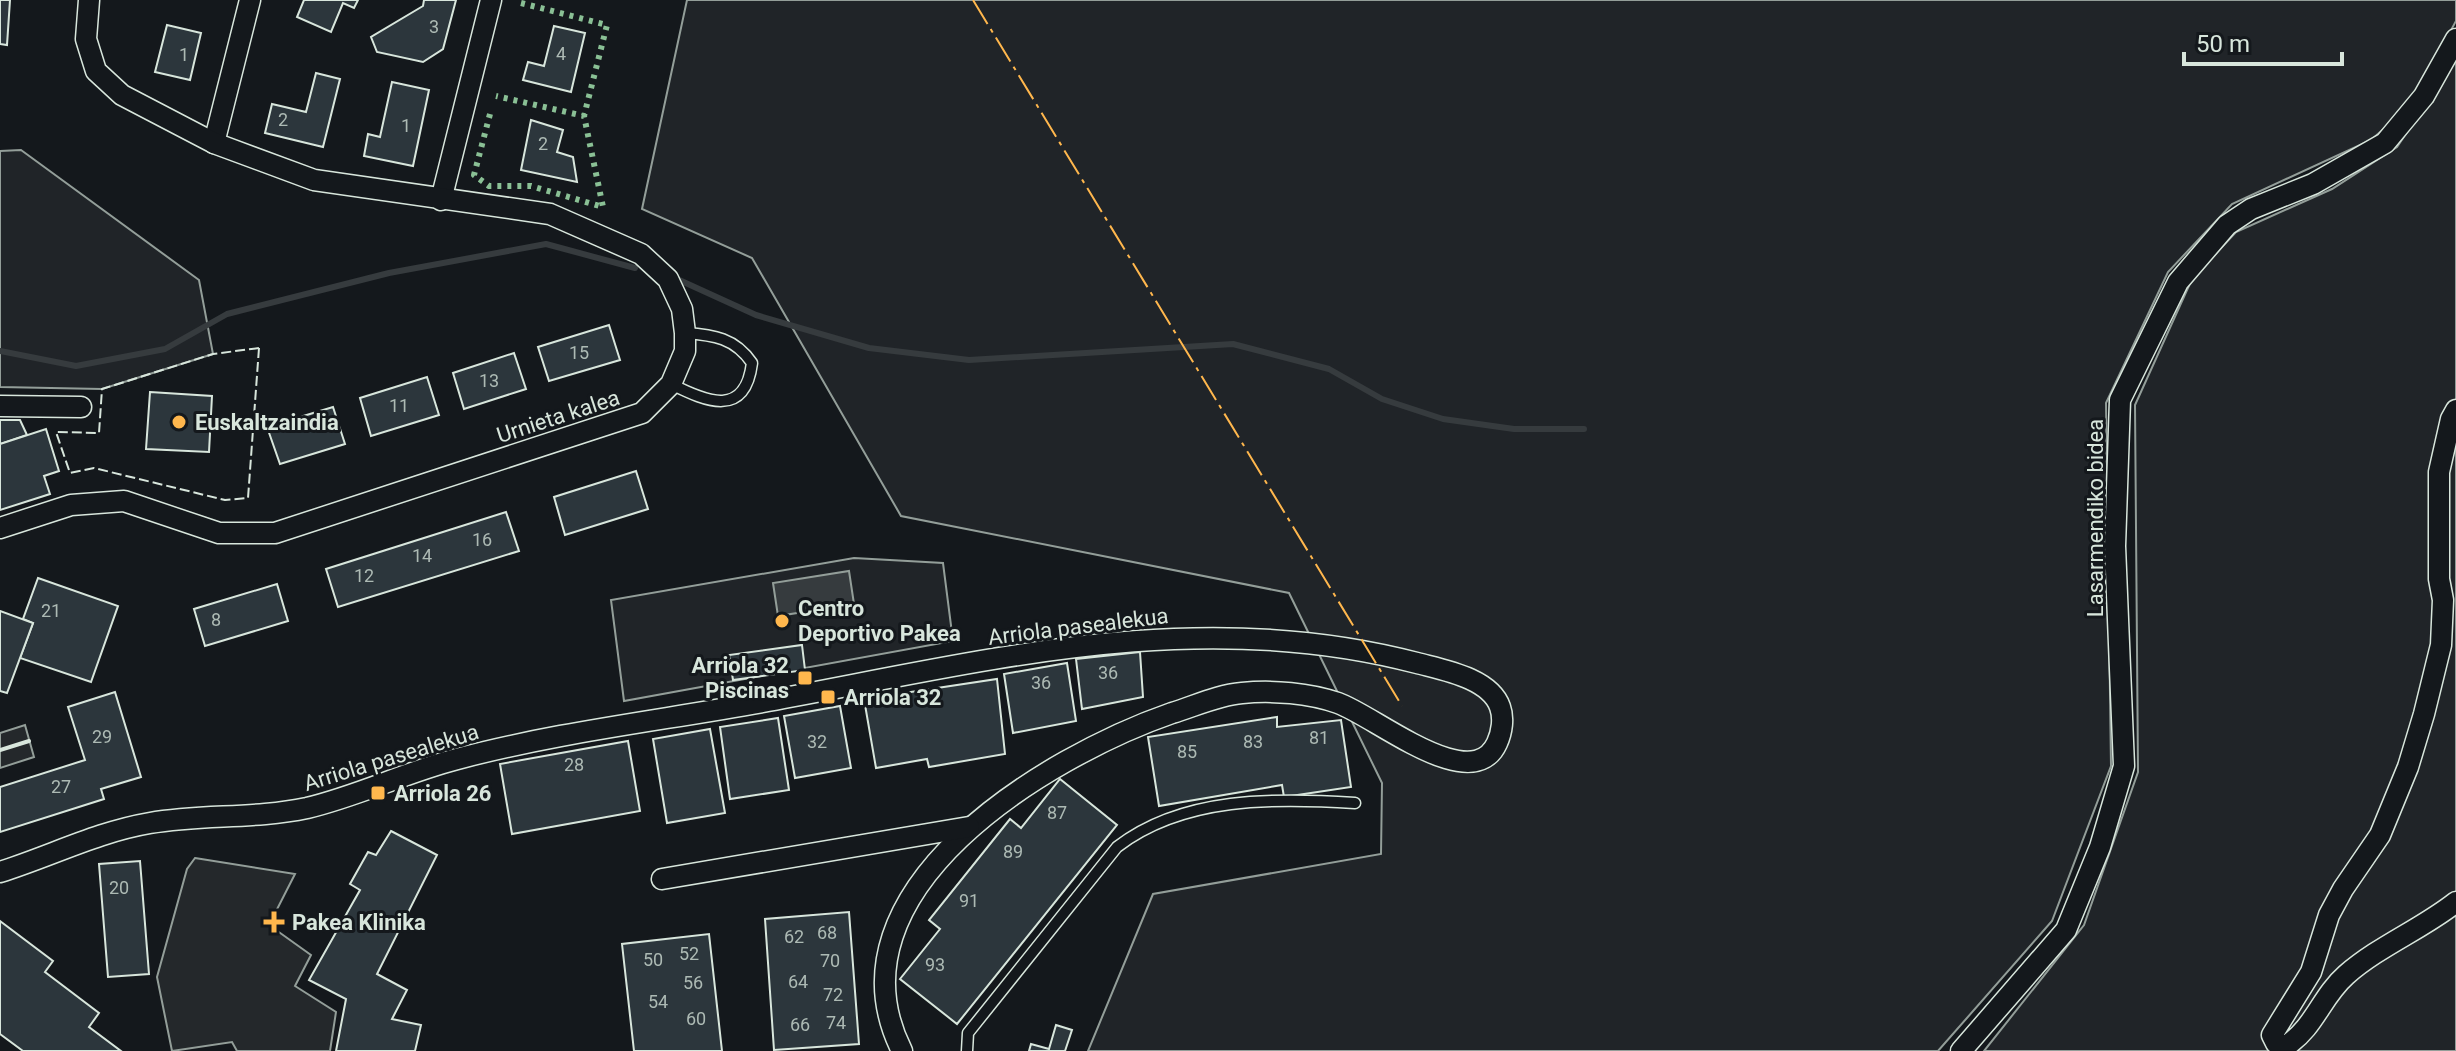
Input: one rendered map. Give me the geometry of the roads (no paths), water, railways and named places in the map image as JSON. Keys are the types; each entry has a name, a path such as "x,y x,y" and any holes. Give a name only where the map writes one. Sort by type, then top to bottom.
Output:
{"street":[{"name":"Urnieta kalea","path":"0,528 71,505 124,501 219,533 275,533 624,420 650,407 671,384 685,351 682,309 668,279 641,254 550,214 314,180 214,143 122,95 96,71 86,39 89,0"},
{"path":"214,143 250,0"},
{"path":"441,200 491,0"},
{"name":"Lasarmendiko bidea","path":"1961,1051 2066,930 2100,847 2124,766 2115,546 2120,400 2171,295 2178,282 2227,225 2251,209 2313,184 2385,143 2424,96 2456,39"},
{"path":"0,406 81,407"},
{"path":"2456,410 2439,472 2439,579 2443,600 2441,645 2424,714 2408,767 2380,835 2329,915 2311,972 2272,1035 2276,1043 2286,1046 2300,1037 2313,1024 2333,986 2350,971 2456,902"},
{"name":"Arriola pasealekua","path":"0,872 110,831 156,821 265,816 316,806 465,756 1042,651 1143,637 1260,637 1361,650 1443,669 1484,687 1501,709 1498,742 1491,753 1468,764 1444,759 1360,712 1318,697 1267,693 1225,696 1156,719 1089,748 969,827 922,880 902,913 888,949 885,989 894,1036 902,1051"},
{"name":"Arriola pasealekua","path":"662,879 969,827"}],"lane":[{"path":"671,384 710,401 729,401 742,393 749,382 752,363 742,348 723,338 685,333"},
{"path":"967,1051 968,1033 1117,847 1143,827 1176,816 1265,799 1355,803"}],"waterway":[{"path":"0,351 76,366 165,349 227,314 389,273 546,244 635,268"},
{"path":"677,279 756,315 869,348 969,360 1233,344 1329,369 1382,399 1443,419 1514,429 1584,429"}],"place":[{"name":"Euskaltzaindia","path":"179,422"},
{"name":"Centro Deportivo Pakea","path":"782,621"},
{"name":"Arriola 32 Piscinas","path":"805,678"},
{"name":"Arriola 32","path":"828,697"},
{"name":"Arriola 26","path":"378,793"},
{"name":"Pakea Klinika","path":"274,922"}]}
